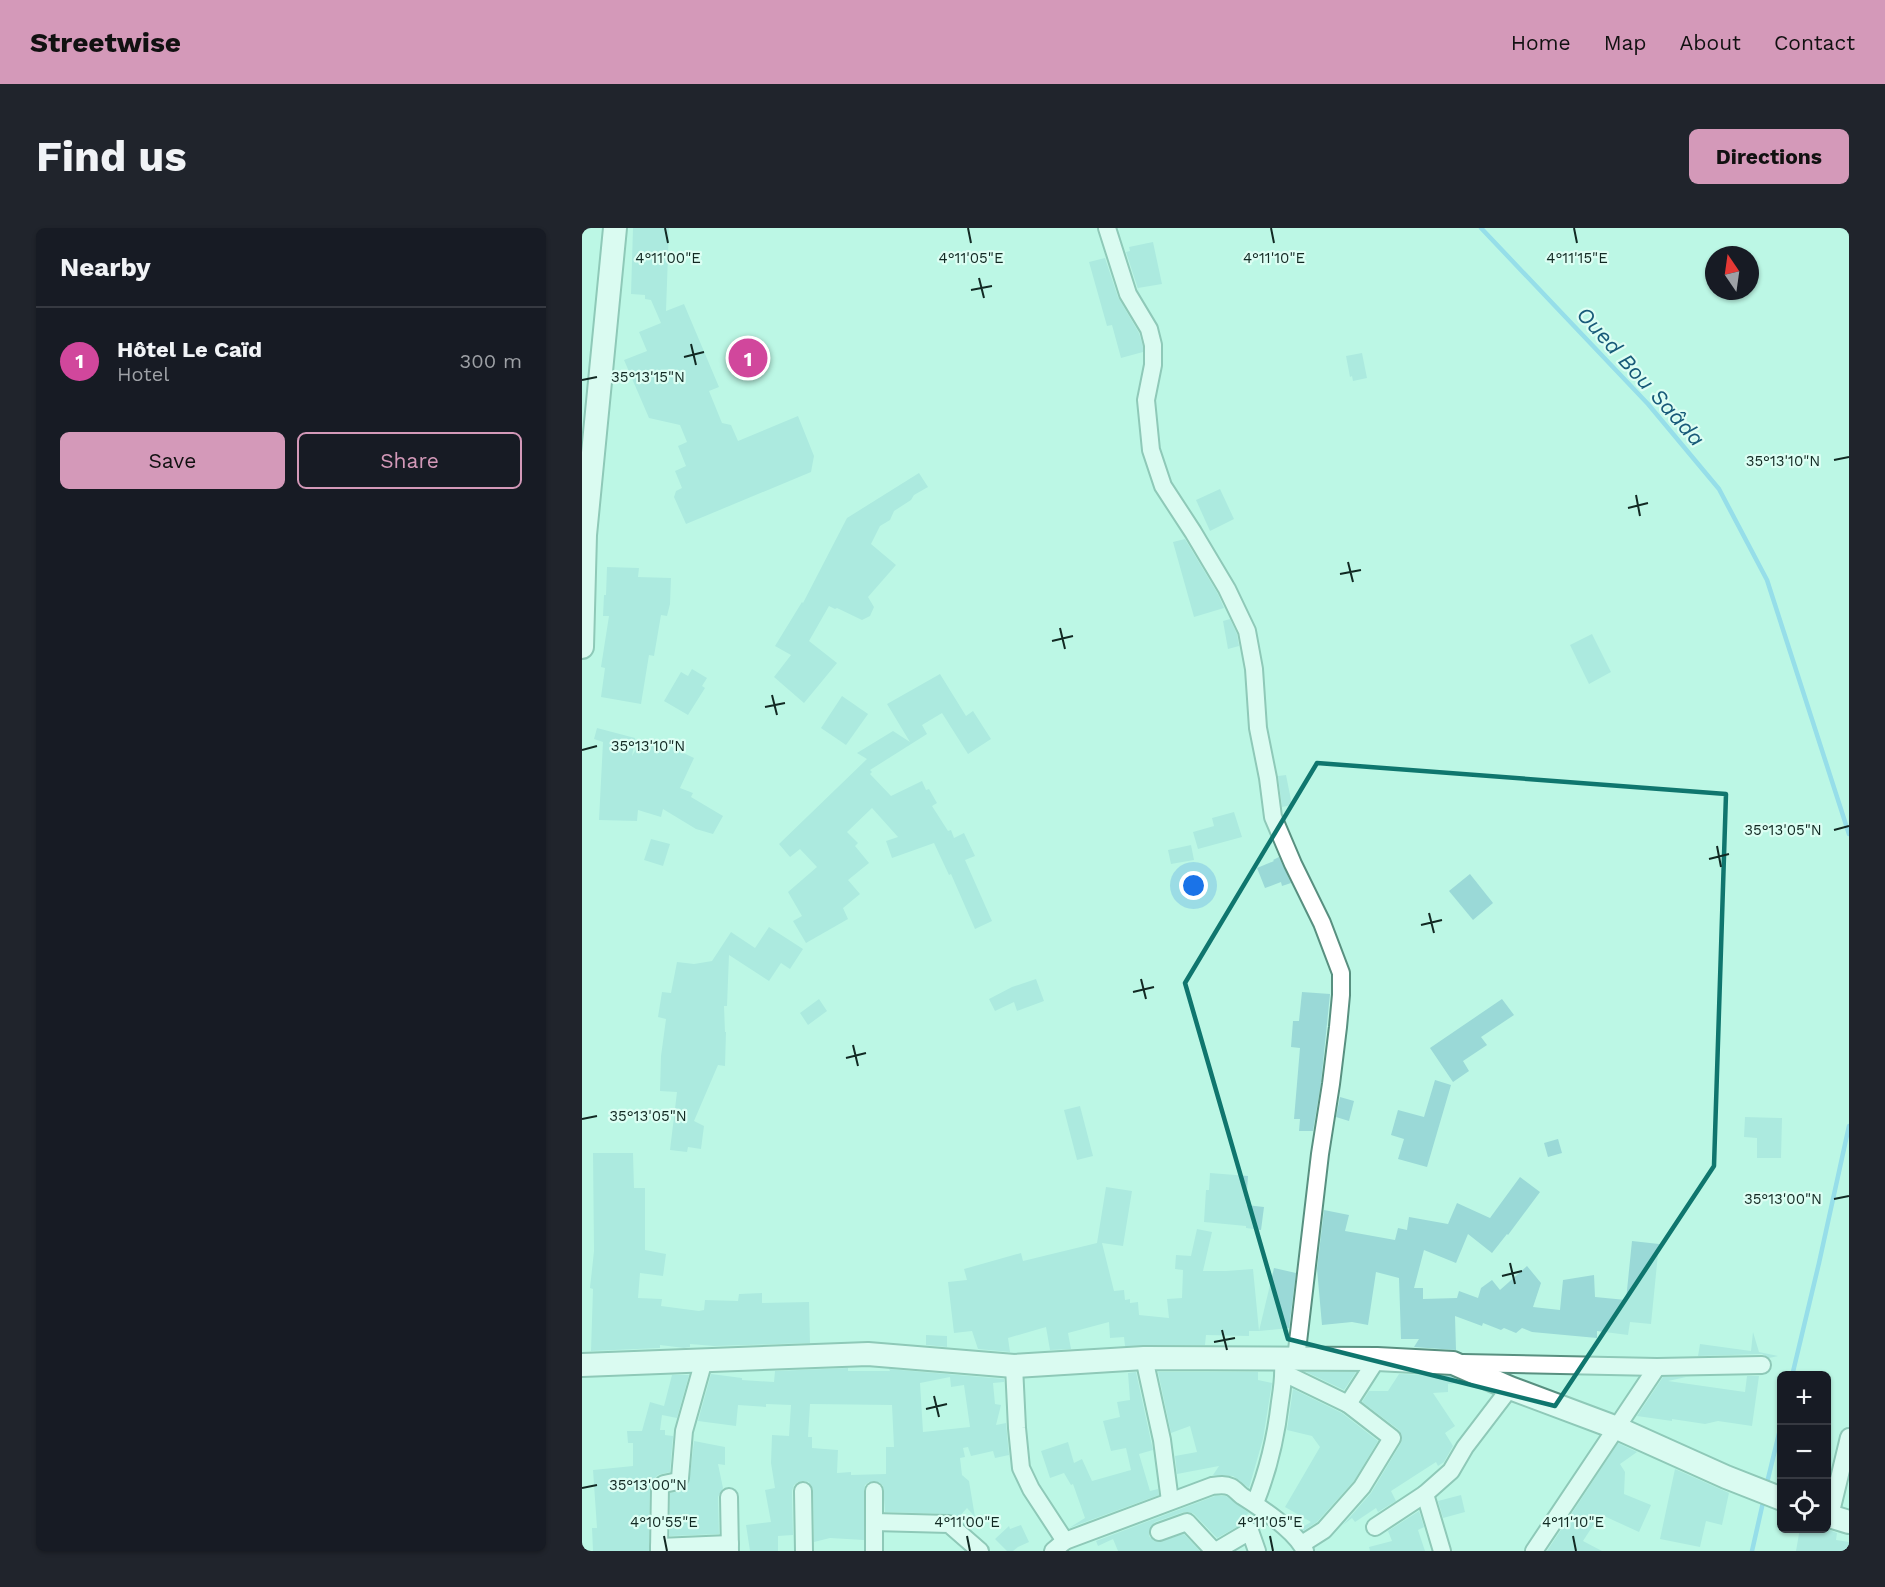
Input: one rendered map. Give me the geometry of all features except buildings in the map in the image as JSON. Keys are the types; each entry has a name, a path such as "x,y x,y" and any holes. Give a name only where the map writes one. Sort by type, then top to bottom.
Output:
{"main road":[{"path":"582,647 585,535 615,228"},
{"path":"582,1365 868,1354 1014,1366 1144,1358 1287,1364 1377,1359 1453,1363 1510,1388 1617,1428 1726,1478 1777,1497"}],"street":[{"path":"1107,228 1128,294 1149,329 1153,345 1154,365 1146,400 1151,450 1163,486 1227,589 1247,632 1254,669 1258,728 1273,817 1322,924 1341,973 1341,994 1331,1084 1278,1423 1265,1477 1255,1503"},
{"path":"1144,1358 1162,1440 1170,1501"},
{"path":"1348,1404 1377,1359"},
{"path":"704,1360 684,1431 680,1478 676,1482 660,1487 659,1549 730,1547 729,1497"},
{"path":"1453,1363 1657,1367 1762,1365"},
{"path":"1014,1366 1021,1468 1059,1546 1170,1501 1221,1484 1231,1487 1255,1503 1303,1548 1324,1530 1362,1487 1392,1438 1348,1404 1287,1364"},
{"path":"1534,1551 1657,1367"},
{"path":"1375,1527 1425,1494 1451,1471 1510,1388"},
{"path":"1835,1518 1849,1437"},
{"path":"803,1491 804,1551"},
{"path":"874,1491 874,1551"},
{"path":"1425,1494 1442,1551"},
{"path":"874,1522 949,1524 980,1551"},
{"path":"1159,1532 1187,1522 1215,1551 1250,1531 1257,1551"}],"highlighted area":[{"path":"1317,763 1726,794 1714,1166 1555,1406 1288,1339 1185,983"}],"waterway":[{"name":"Oued Bou Saâda","path":"1481,228 1648,404 1719,489 1767,580 1849,834"},
{"name":"Oued Bou Saâda","path":"1793,1371 1849,1126"},
{"name":"Oued Bou Saâda","path":"1766,1487 1781,1425"},
{"name":"Oued Bou Saâda","path":"1752,1551 1764,1498"}],"place":[{"name":"Hôtel Le Caïd","path":"748,358"}]}
